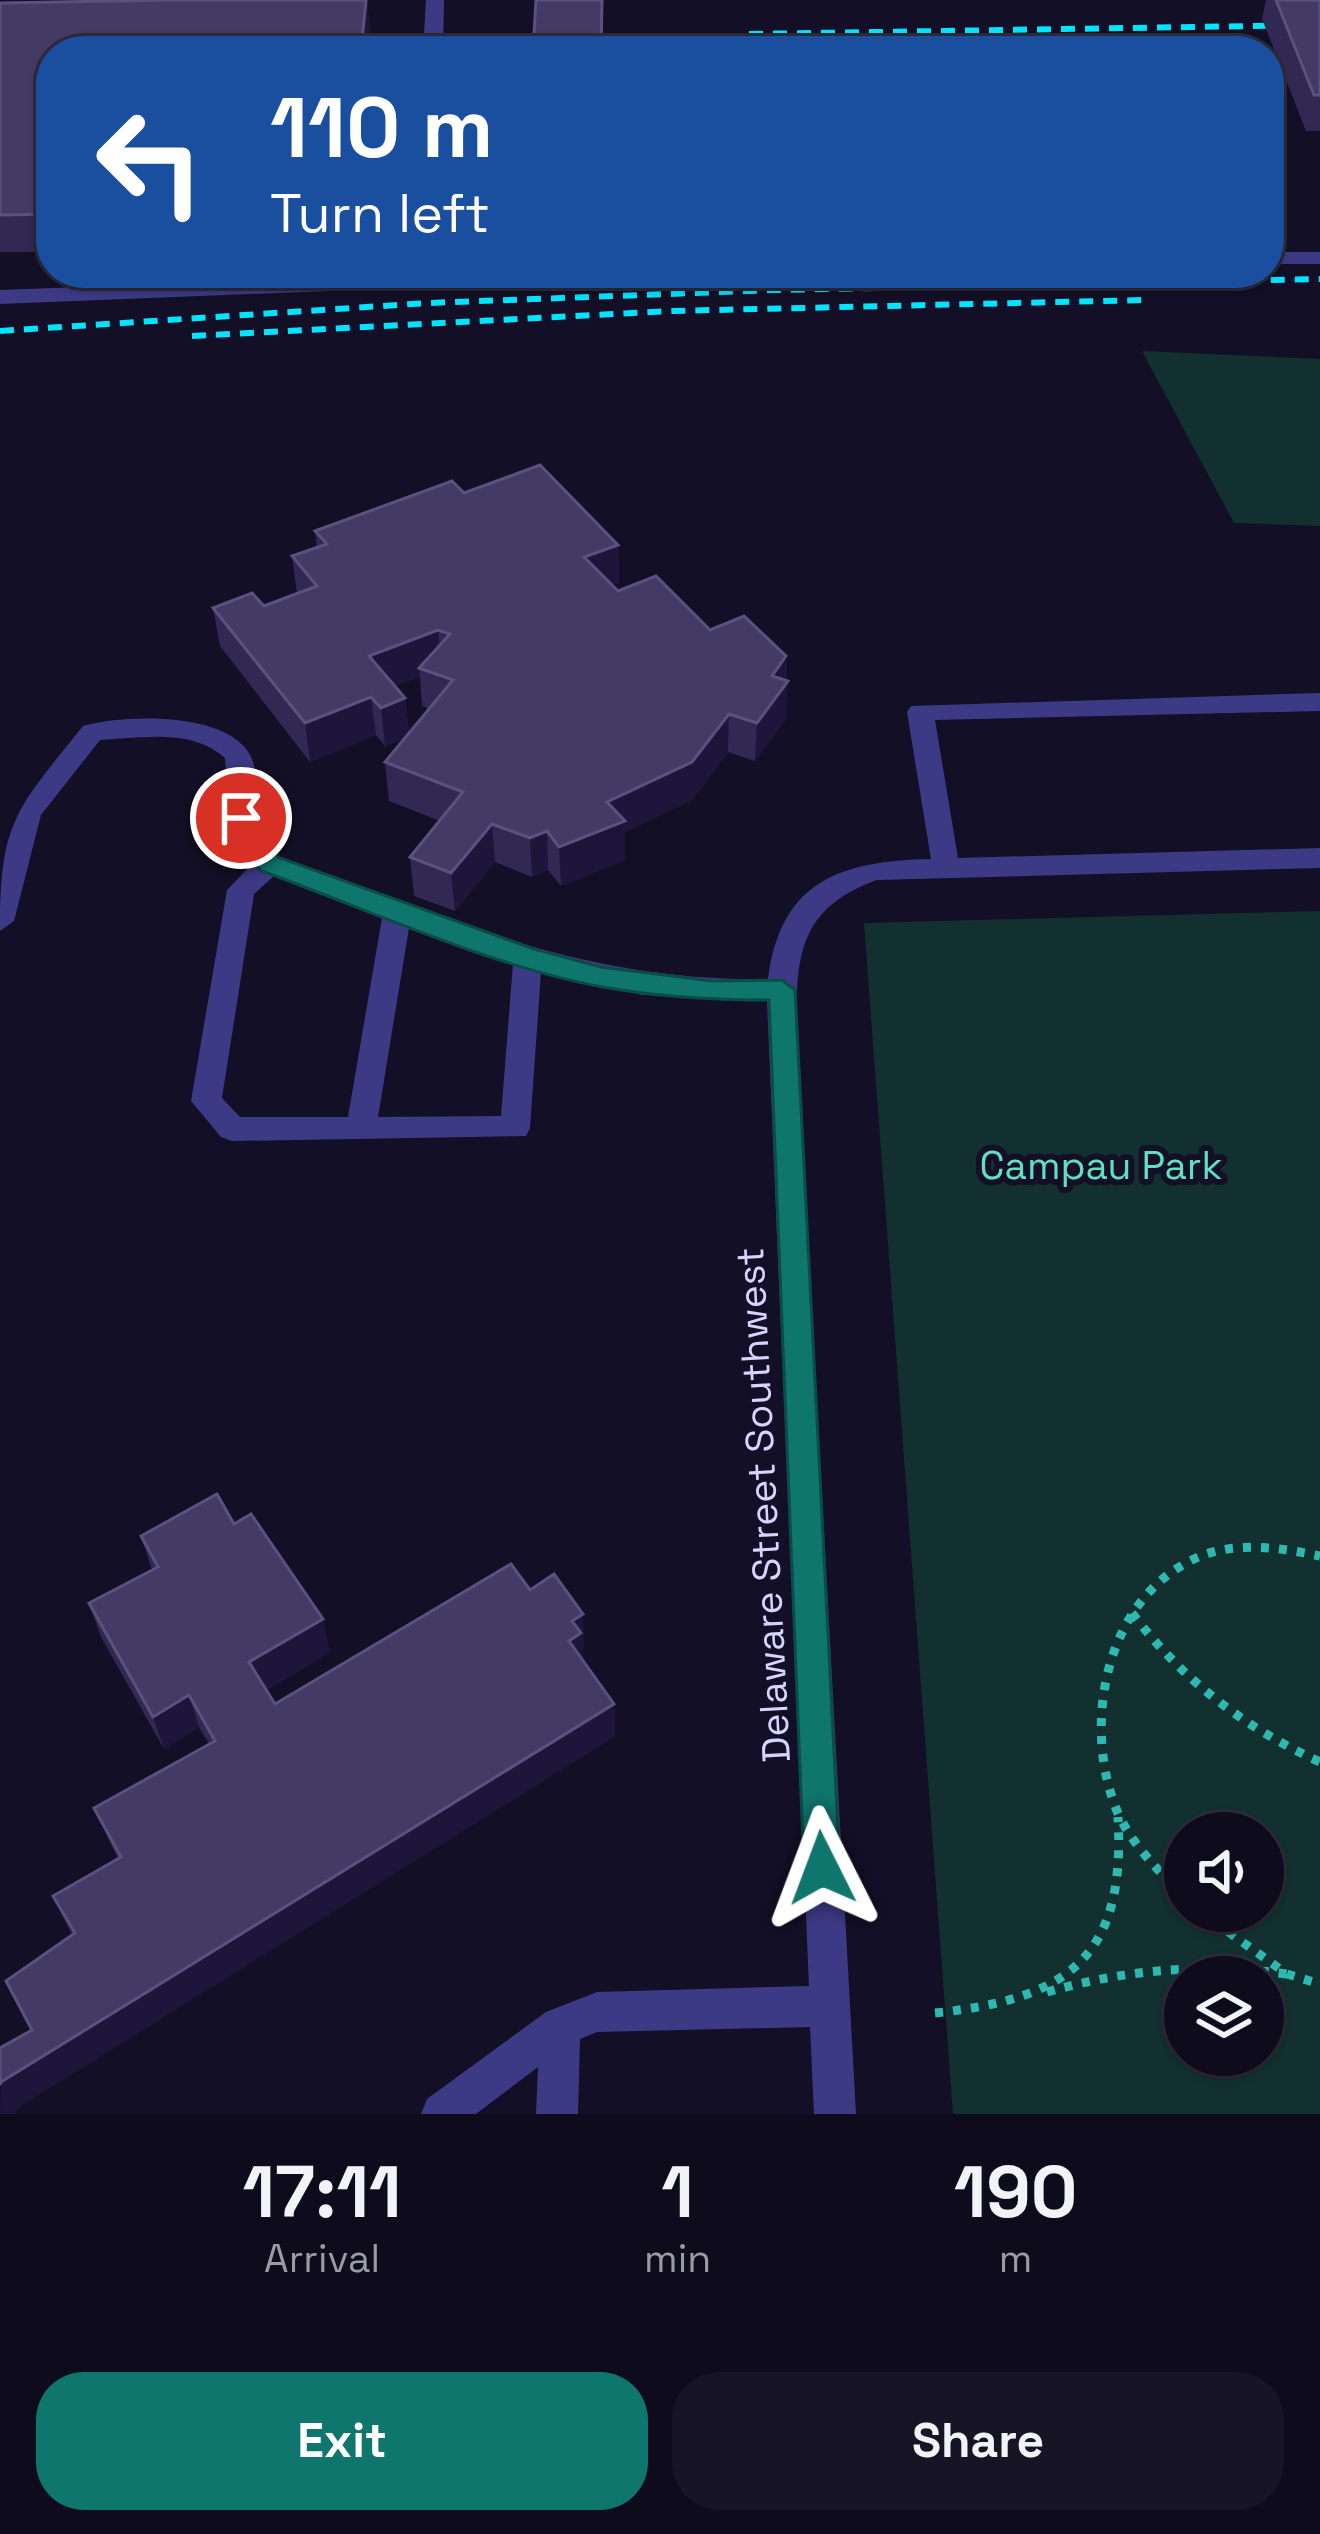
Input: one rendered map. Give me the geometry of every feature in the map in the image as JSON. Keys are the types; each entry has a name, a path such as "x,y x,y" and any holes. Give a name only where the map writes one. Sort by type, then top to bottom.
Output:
{"street":[{"path":"434,36 435,0"},
{"path":"1284,259 1320,258"},
{"path":"0,297 180,288"},
{"path":"1320,702 920,712 946,867 1320,858"},
{"path":"0,921 28,814 92,732 174,729 232,746 244,765 242,833 251,850 271,864 528,957 601,977 712,991 782,990"},
{"path":"271,864 241,890 206,1101 232,1129 515,1127 528,957"},
{"name":"Delaware Street Southwest","path":"836,2114 783,951 793,926 813,901 844,878 875,870 946,867"},
{"path":"362,1129 398,912"},
{"path":"442,2114 560,2026 597,2012 829,2006"},
{"path":"557,2114 560,2026"}],"path":[{"path":"1037,1995 1087,1953 1114,1913 1122,1880 1102,1714 1111,1659 1132,1613 1159,1582 1198,1556 1264,1546 1320,1556"},
{"path":"1132,1613 1177,1672 1202,1694 1268,1738 1320,1762"},
{"path":"1117,1809 1164,1871"},
{"path":"1228,1932 1287,1974"},
{"path":"935,2013 969,2011 1101,1975 1165,1965 1215,1964 1287,1974 1320,1984"}],"green space":[{"path":"1142,351 1320,359 1320,526 1234,523"},
{"name":"Campau Park","path":"1320,911 1320,2114 953,2114 864,923"}],"building":[{"path":"366,0 362,36 36,36 36,214 0,215 0,3"},
{"path":"536,0 602,0 601,36 534,36"},
{"path":"1276,0 1320,0 1320,95 1314,95"},
{"path":"540,465 618,545 584,557 618,591 656,576 710,630 744,616 786,656 772,676 788,681 757,723 729,714 692,762 607,802 625,821 559,847 547,831 530,838 492,824 451,873 410,857 463,792 385,762 453,680 419,668 450,634 438,630 369,656 405,698 381,708 371,697 305,723 213,608 252,593 264,606 317,586 292,556 327,544 315,531 452,481 464,493"},
{"path":"217,1494 234,1524 251,1514 323,1619 249,1662 275,1704 511,1564 530,1590 554,1574 583,1614 572,1621 581,1633 569,1641 614,1704 0,2085 0,2048 32,2030 6,1981 75,1933 53,1896 121,1857 94,1808 215,1741 189,1695 153,1717 89,1603 158,1567 141,1536"}],"railway":[{"path":"749,34 1320,25"},
{"path":"1284,280 1320,279"},
{"path":"0,331 428,303 874,288"},
{"path":"192,336 671,311 1145,300"}],"route":[{"path":"241,818 251,850 271,864 528,957 601,977 712,991 782,990 822,1868"}]}
